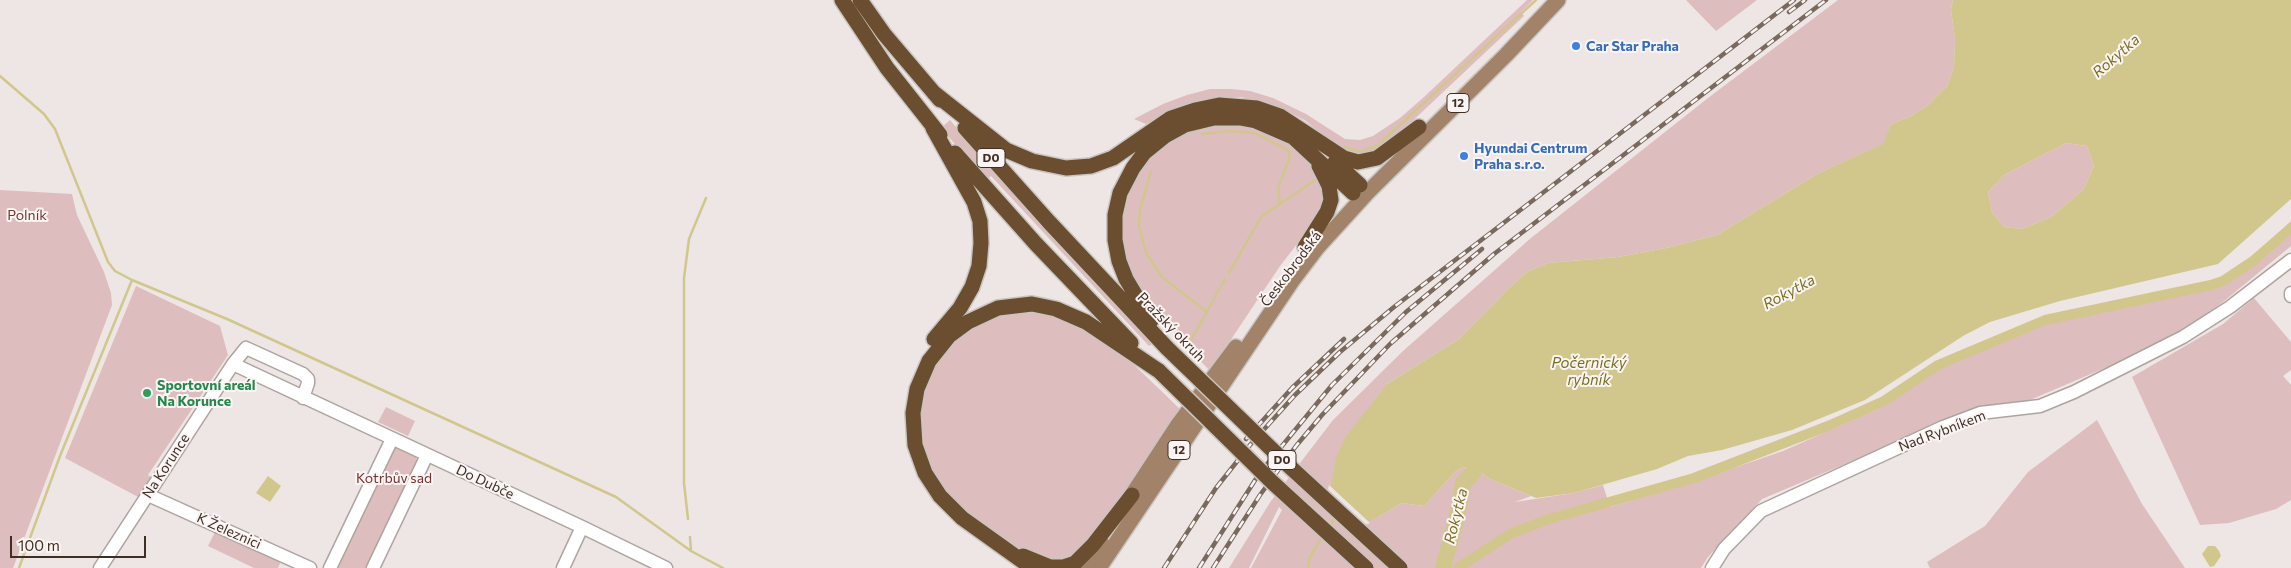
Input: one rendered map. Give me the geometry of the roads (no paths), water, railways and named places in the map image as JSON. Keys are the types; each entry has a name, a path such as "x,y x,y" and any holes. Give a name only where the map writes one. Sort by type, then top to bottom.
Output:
{"highway":[{"path":"842,0 873,50 934,128 974,202 981,231 981,255 976,276 966,298 934,340 913,377 906,403 906,438 916,474 931,498 954,522 1019,568"},
{"path":"860,0 884,34 934,93 1006,150 1032,161 1066,168 1091,166 1113,158 1172,118 1207,107 1245,106 1269,112 1287,120 1344,158 1358,162 1377,158 1419,127"},
{"name":"Pražský okruh","path":"934,93 1049,222 1163,343 1282,460 1400,568"},
{"path":"1163,343 1126,279 1117,251 1114,227 1117,203 1133,168 1144,153 1165,136 1185,125 1222,117 1248,119 1272,126 1293,137 1360,193"},
{"path":"1287,120 1360,193"},
{"name":"D0","path":"934,128 1036,244 1144,359 1159,371 1272,482 1366,568"},
{"path":"1293,137 1320,168 1331,193 1327,212 1305,248"},
{"path":"1032,568 962,518 940,496 925,473 917,453 913,424 917,389 924,370 936,351 958,329 979,316 998,308 1019,305 1043,306 1086,322 1144,359"},
{"path":"962,518 1028,559 1050,567 1063,567 1075,562 1086,553 1132,495"},
{"path":"994,550 1014,568"}],"main road":[{"name":"Českobrodská","path":"1084,568 1177,426 1234,350 1305,248 1360,193 1506,55 1558,0"},
{"name":"Českobrodská","path":"1099,568 1292,281 1360,193 1419,127 1501,48 1546,12"}],"street":[{"name":"Nad Rybníkem","path":"1712,568 1724,549 1761,510 1942,427 1980,412 2040,406 2074,392 2183,337 2230,307 2291,260"},
{"path":"233,364 246,348 303,374 308,379 303,398"},
{"name":"Do Dubče","path":"233,364 666,568"},
{"name":"Na Korunce","path":"100,568 233,364"},
{"path":"330,568 392,439"},
{"path":"373,568 427,455"},
{"name":"K Železnici","path":"148,495 284,563 310,568"},
{"path":"563,568 582,527"}],"water":[{"name":"Počernický rybník","path":"1953,0 2291,0 2291,199 2218,264 2060,301 1990,322 1963,336 1865,400 1792,430 1722,450 1688,456 1657,469 1574,493 1536,498 1490,479 1476,469 1463,467 1455,472 1424,506 1402,503 1362,524 1329,497 1336,458 1345,438 1387,384 1459,339 1527,272 1548,263 1618,257 1666,248 1717,235 1817,174 1883,144 1890,125 1911,116 1928,105 1947,86 1954,68 1955,39 1951,10","holes":["2066,143 2087,146 2094,166 2083,190 2051,217 2022,229 2004,227 1992,212 1988,192 2004,175"]},
{"path":"268,476 281,486 270,502 256,493"},
{"path":"2208,546 2215,546 2221,556 2214,566 2210,567 2202,554"}],"waterway":[{"path":"1344,147 1360,152 1377,146 1536,0"},
{"path":"0,76 44,114 55,129 108,262 115,271 132,280 227,319 616,497 691,551 723,568"},
{"path":"1202,134 1230,131 1254,133 1288,150 1290,157 1278,188 1280,204"},
{"path":"1151,171 1140,210 1139,226 1146,253 1162,277 1207,312"},
{"path":"1229,273 1261,217 1315,180"},
{"path":"688,519 684,483 684,278 689,239 706,198"},
{"path":"1458,568 1510,534 1549,519 1694,478 1828,426 1884,401 1938,365 2045,320 2223,281 2253,261 2291,228"},
{"path":"1190,342 1225,279"},
{"path":"19,568 60,456 132,280"},
{"name":"Rokytka","path":"1443,568 1458,512 1463,483 1473,473 1477,460 1474,448"},
{"path":"1329,527 1335,517"},
{"path":"1308,568 1310,557 1323,536"},
{"path":"690,537 691,551"}],"railway":[{"path":"1164,568 1216,488 1250,445 1295,395 1340,352 1394,307 1794,0"},
{"path":"1789,12 1805,0"},
{"path":"1213,568 1260,495 1296,446 1322,415 1390,344 1494,254 1826,0"},
{"path":"1199,568 1259,474 1332,385 1406,312 1482,249"},
{"path":"1246,439 1292,388 1344,339"}],"place":[{"name":"Car Star Praha","path":"1576,46"},
{"name":"Hyundai Centrum Praha s.r.o.","path":"1464,156"},
{"name":"Sportovní areál Na Korunce","path":"147,393"}],"park label":[{"name":"Polník","path":"27,215"},
{"name":"Kotrbův sad","path":"394,478"}]}
